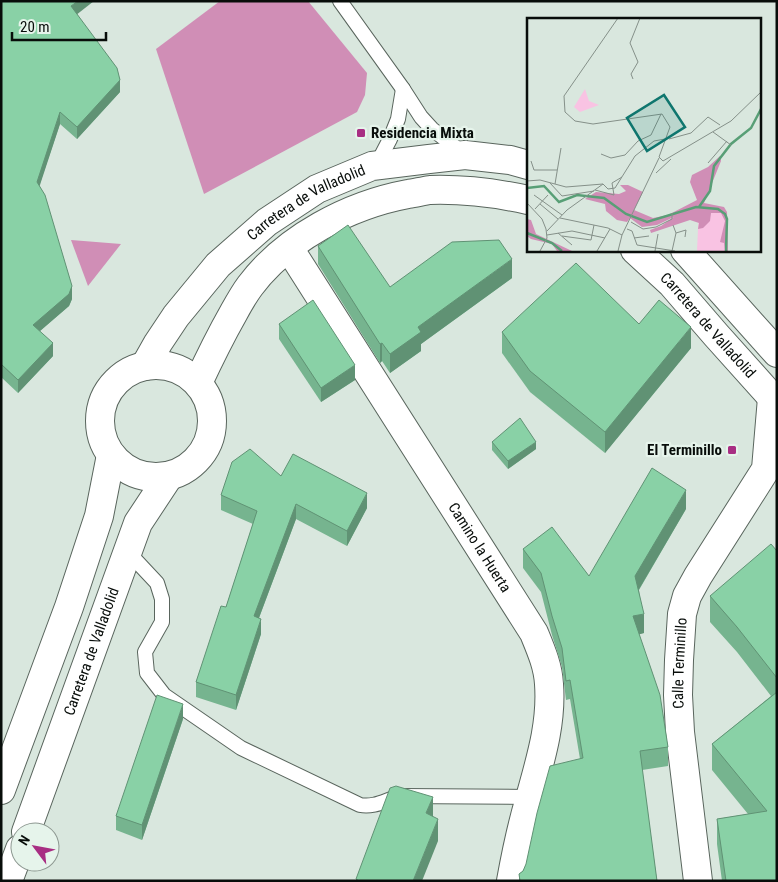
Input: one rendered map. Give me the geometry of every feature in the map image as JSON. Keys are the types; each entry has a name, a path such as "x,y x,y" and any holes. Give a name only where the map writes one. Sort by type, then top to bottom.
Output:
{"main road":[{"name":"Carretera de Valladolid","path":"145,366 176,316 218,266 267,222 317,189 376,166 465,155 510,160 527,165"},
{"name":"Carretera de Valladolid","path":"198,383 219,338 249,286 267,266 309,233 344,214 388,198 428,190 469,190 527,200"},
{"name":"Camino la Huerta","path":"289,248 534,633 545,660 549,684 546,740 518,842 510,881"},
{"name":"Carretera de Valladolid","path":"636,251 672,284 775,400"},
{"path":"686,251 777,353"},
{"path":"165,365 183,371 198,383 207,397 212,413 212,430 207,446 197,460 184,470 168,476 152,478 136,474 122,466 111,455 102,438 100,419 104,401 113,384 128,372 145,366 165,365"},
{"name":"Calle Terminillo","path":"698,881 680,732 678,694 682,614 687,596 698,576 771,469 775,400"},
{"path":"1,790 69,607 99,516 111,455"},
{"name":"Carretera de Valladolid","path":"30,822 138,522 168,476"}],"lane":[{"path":"340,1 421,117 432,129 465,155"},
{"path":"376,166 398,119 403,89"},
{"path":"128,552 157,583 162,599 162,622 145,652 146,673 164,695 241,748 360,805 379,804 401,796 530,796"}],"shaded area":[{"path":"220,1 308,1 367,73 365,95 357,112 204,194 156,49"},
{"path":"71,240 121,244 88,286"}],"building":[{"path":"1,1 78,1 71,6 117,68 120,80 77,127 60,112 37,182 45,195 72,286 69,294 33,325 53,343 18,380 1,364"},
{"path":"348,225 390,287 452,242 499,240 512,259 418,327 421,332 390,354 382,343 380,344 318,246"},
{"path":"576,263 639,324 659,300 691,327 605,432 530,371 502,332"},
{"path":"313,300 355,365 321,388 279,324"},
{"path":"520,418 536,442 508,461 492,442"},
{"path":"250,449 281,476 293,454 367,493 347,531 296,504 254,616 261,619 236,695 196,682 221,606 226,607 257,511 221,495 232,462"},
{"path":"652,468 686,490 635,576 644,614 633,616 660,695 668,747 640,751 657,881 520,881 519,874 523,871 526,864 550,766 583,758 570,680 566,681 562,648 541,573 523,549 552,527 589,576"},
{"path":"771,544 777,551 777,678 710,596"},
{"path":"777,692 777,881 726,881 717,819 767,811 712,744"},
{"path":"157,695 183,704 142,825 116,816"},
{"path":"396,786 433,797 426,813 438,819 413,881 359,881 356,879 390,788"}],"place":[{"name":"Residencia Mixta","path":"361,133"},
{"name":"El Terminillo","path":"732,450"}]}
